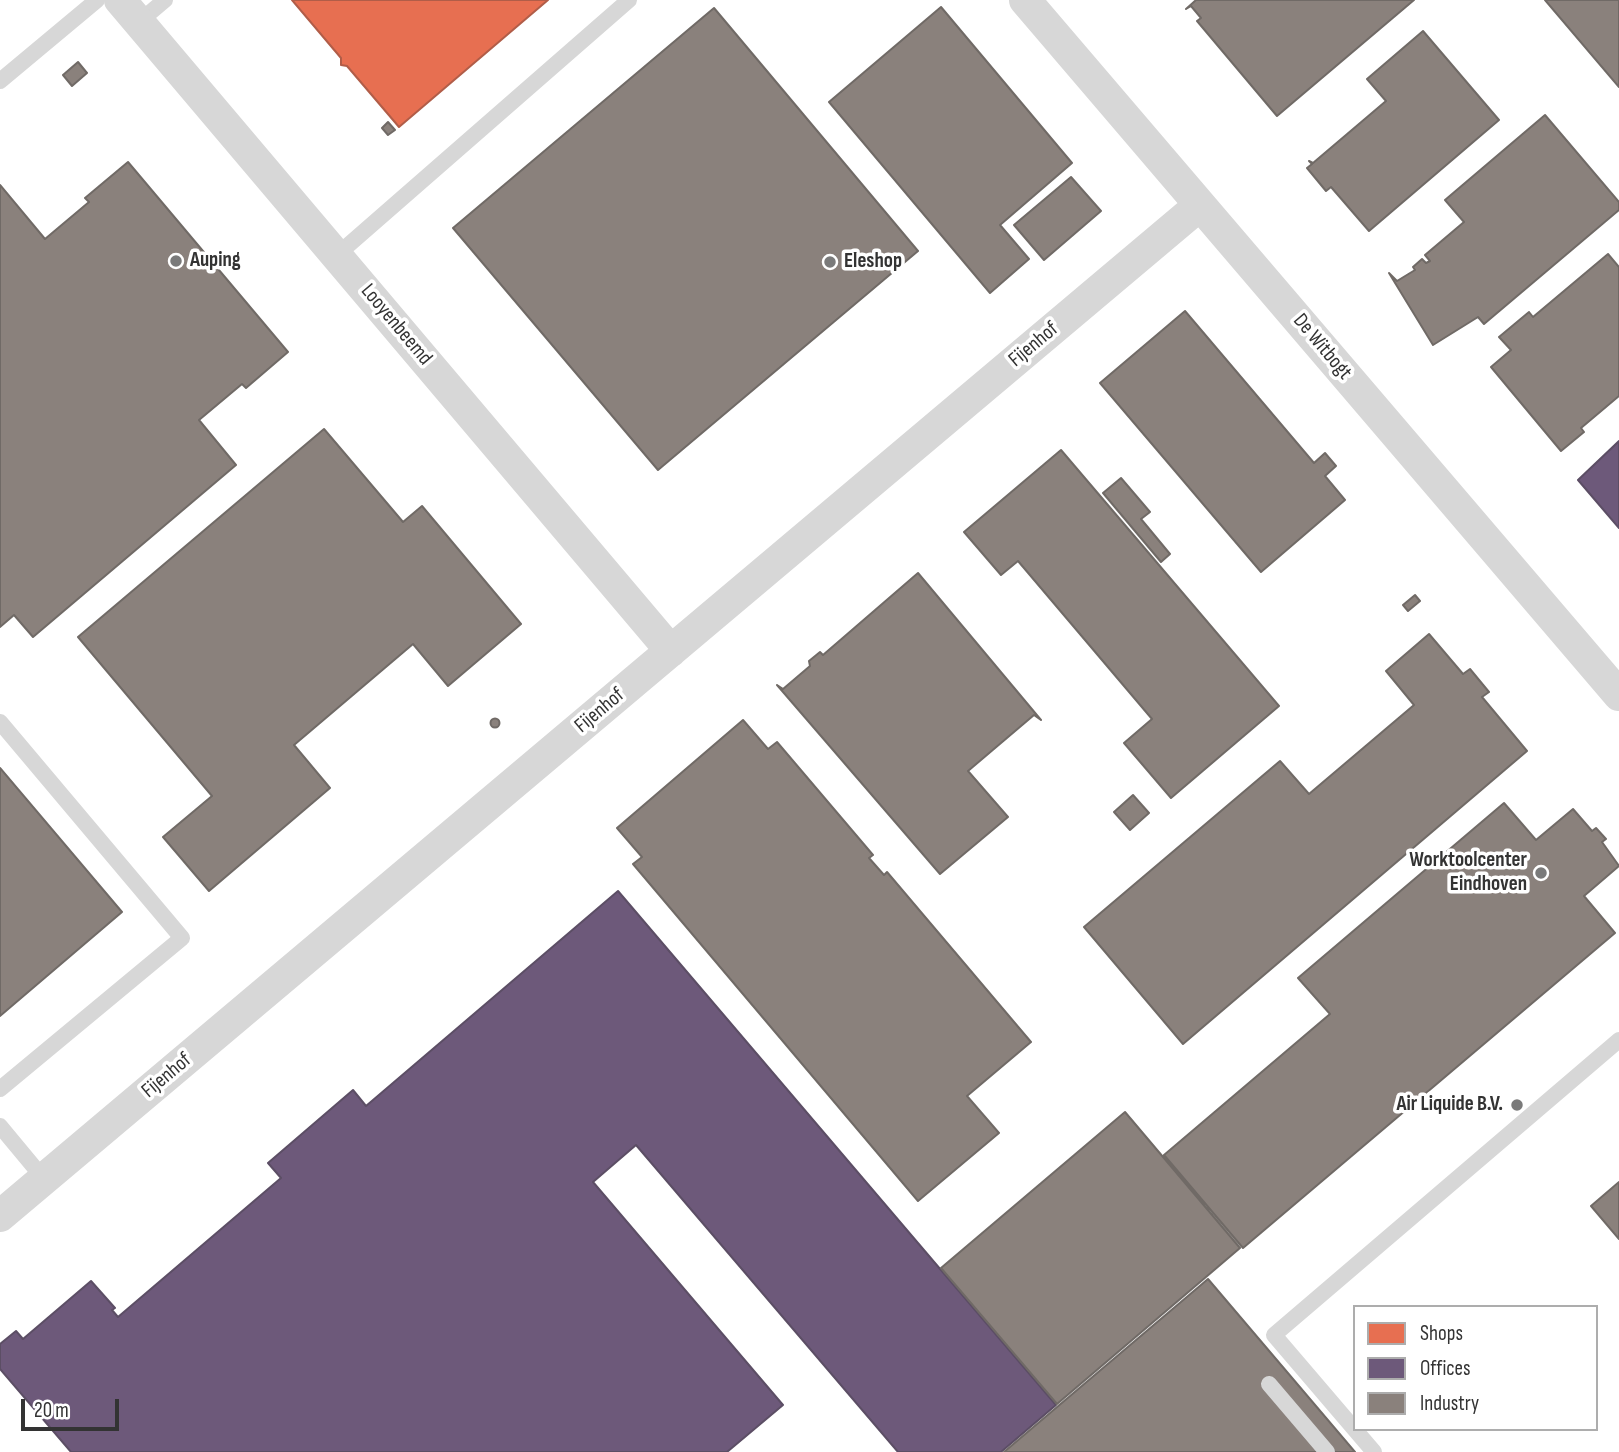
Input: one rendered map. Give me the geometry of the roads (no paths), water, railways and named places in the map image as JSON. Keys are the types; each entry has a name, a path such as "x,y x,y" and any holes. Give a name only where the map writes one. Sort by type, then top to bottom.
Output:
{"street":[{"name":"De Witbogt","path":"1025,0 1619,695"},
{"name":"Looyenbeemd","path":"129,11 671,651"},
{"name":"Fijenhof","path":"0,1216 1200,205"}],"lane":[{"path":"0,81 97,0"},
{"path":"129,11 164,0"},
{"path":"337,255 629,0"},
{"path":"0,722 182,938 0,1089"},
{"path":"1353,1427 1274,1335 1619,1040"},
{"path":"0,1126 44,1180"},
{"path":"1269,1384 1327,1452"},
{"path":"1356,1431 1374,1452"}],"place":[{"name":"Auping","path":"176,261"},
{"name":"Eleshop","path":"830,262"},
{"name":"Worktoolcenter Eindhoven","path":"1541,873"},
{"name":"Air Liquide B.V.","path":"1517,1105"}]}
